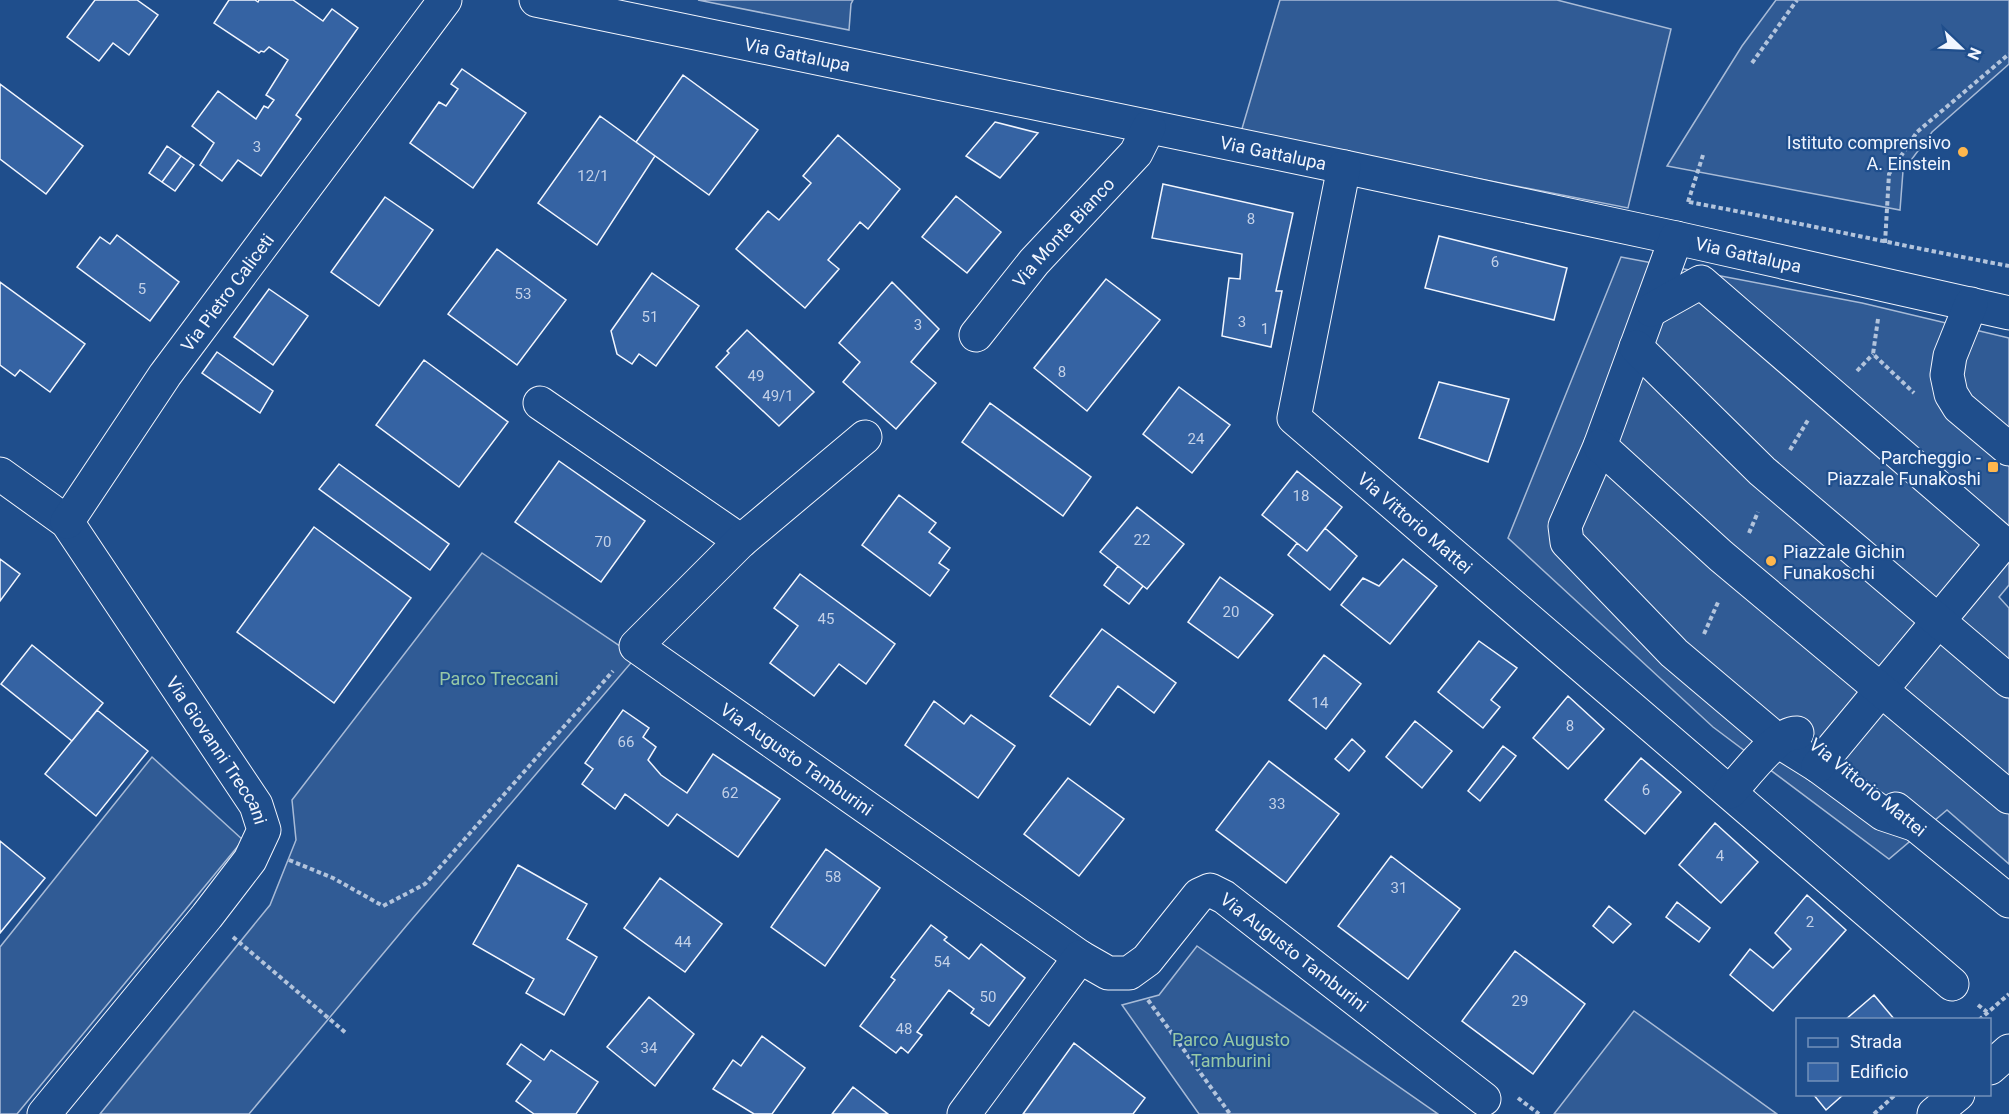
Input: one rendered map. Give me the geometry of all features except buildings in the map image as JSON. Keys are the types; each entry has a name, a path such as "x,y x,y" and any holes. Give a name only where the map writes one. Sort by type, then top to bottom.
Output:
{"street":[{"name":"Via Pietro Caliceti","path":"67,522 165,375 445,0"},
{"name":"Via Gattalupa","path":"536,0 1344,167 2009,312"},
{"name":"Via Monte Bianco","path":"976,335 1034,262 1136,153 1149,127"},
{"name":"Via Vittorio Mattei","path":"1344,167 1294,418 1952,984"},
{"path":"1676,238 1600,446 1565,526 1567,542 1674,653 1778,741 1730,792"},
{"path":"1651,310 1701,282 2003,543 1824,758"},
{"path":"1971,304 1950,356 1947,375 1951,394 1959,407 2009,448"},
{"path":"1636,347 1762,471 2009,681"},
{"path":"540,403 741,541"},
{"path":"636,646 741,541 866,437"},
{"path":"1600,446 1721,556 2009,797"},
{"path":"0,474 67,522"},
{"name":"Via Giovanni Treccani","path":"44,1114 207,916 250,860 264,830 256,805 67,522"},
{"name":"Via Augusto Tamburini","path":"636,646 1080,957 1108,973 1129,973 1147,960 1199,895 1210,890 1224,897 1484,1099"},
{"name":"Via Vittorio Mattei","path":"1778,741 1791,733 1802,733 1824,758 1913,824 2009,901"},
{"path":"964,1114 1080,957"},
{"path":"1991,1066 2009,1051"},
{"path":"1934,1114 1957,1096"}],"path":[{"path":"1752,63 1797,0"},
{"path":"1885,241 1889,174 1917,132 2009,54"},
{"path":"1688,202 1703,155"},
{"path":"258,846 333,878 383,906 425,884 636,646"},
{"path":"207,916 346,1033"},
{"path":"1129,973 1230,1114"},
{"path":"1981,1018 2009,994"},
{"path":"1874,1114 1895,1096"}],"shaded area":[{"path":"698,0 853,0 849,30"},
{"path":"1280,0 1557,0 1671,29 1628,208 1241,132"},
{"path":"1776,0 2009,0 2009,64 1932,132 1903,171 1900,210 1667,166 1742,46"},
{"name":"Piazzale Gichin Funakoschi","path":"1621,257 1862,303 2009,338 2009,585 1999,597 2009,608 2009,864 1947,810 1889,859 1713,727 1508,538"},
{"name":"Parco Treccani","path":"482,553 636,657 249,1114 100,1114 270,905 296,840 292,800"},
{"path":"152,757 243,840 17,1114 0,1114 0,947"},
{"name":"Parco Augusto Tamburini","path":"1197,946 1438,1114 1199,1114 1122,1005 1159,995"},
{"path":"1634,1011 1777,1114 1554,1114"}],"place":[{"name":"Istituto comprensivo A. Einstein","path":"1963,152"},
{"name":"Parcheggio - Piazzale Funakoshi","path":"1993,467"},
{"name":"Piazzale Gichin Funakoschi","path":"1771,561"}]}
